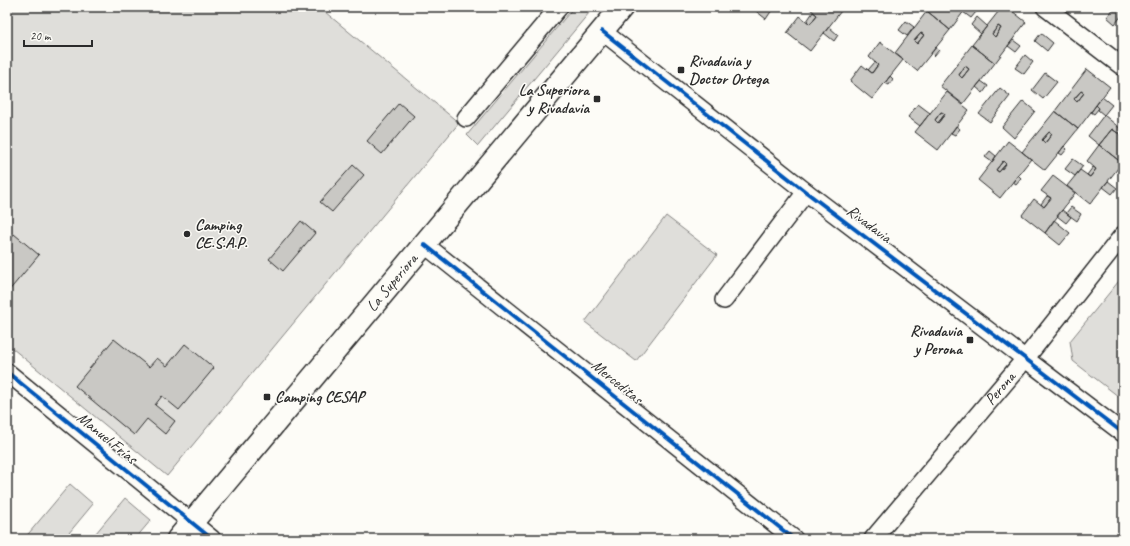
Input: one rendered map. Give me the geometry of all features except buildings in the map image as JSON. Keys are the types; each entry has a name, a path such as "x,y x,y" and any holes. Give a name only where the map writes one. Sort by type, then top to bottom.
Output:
{"main road":[{"name":"La Superiora","path":"178,539 622,7"}],"street":[{"path":"466,118 559,7"},
{"path":"1045,7 1123,67"},
{"name":"Rivadavia","path":"602,31 806,192 1123,433"},
{"path":"724,300 806,192"},
{"name":"Perona","path":"873,539 1025,358 1123,236"},
{"name":"Merceditas","path":"424,244 794,539"},
{"name":"Manuel Frías","path":"7,372 212,539"}],"shaded area":[{"name":"Camping CE.S.A.P.","path":"7,7 319,7 459,123 167,476 7,344"},
{"path":"574,7 594,7 478,146 467,135"},
{"path":"666,216 717,255 636,361 585,322"},
{"path":"1123,276 1123,400 1073,361 1070,341"},
{"path":"70,484 93,504 64,539 24,539"},
{"path":"125,498 151,520 135,539 91,539"}],"cycle path":[{"path":"602,31 806,192 1123,433"},
{"path":"424,244 794,539"},
{"path":"7,372 212,539"}],"place":[{"name":"Rivadavia y Doctor Ortega","path":"681,70"},
{"name":"La Superiora y Rivadavia","path":"597,99"},
{"name":"Camping CE.S.A.P.","path":"187,234"},
{"name":"Rivadavia y Perona","path":"970,340"},
{"name":"Camping CESAP","path":"267,397"}]}
